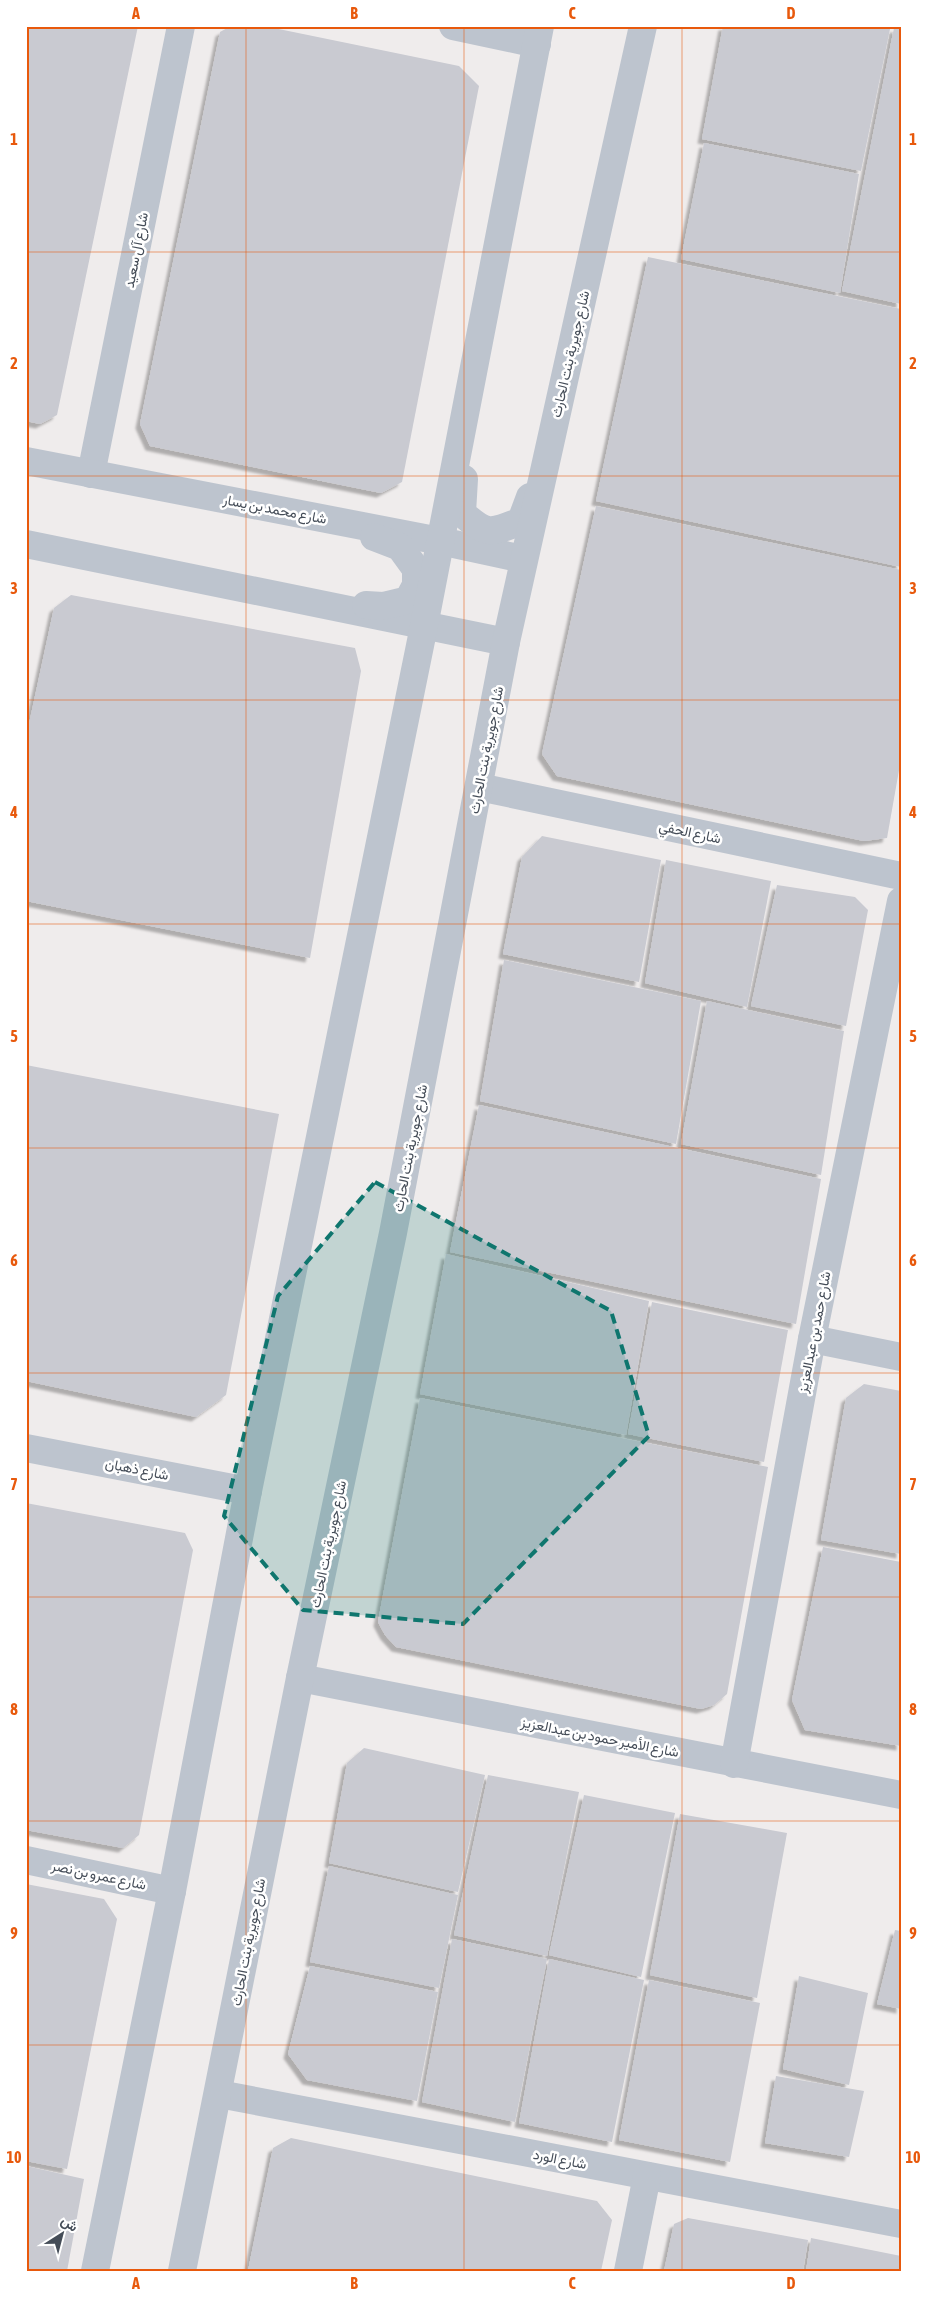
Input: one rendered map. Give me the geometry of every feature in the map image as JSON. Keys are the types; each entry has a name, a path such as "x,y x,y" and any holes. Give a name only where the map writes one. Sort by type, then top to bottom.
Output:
{"street":[{"name":"شارع آل سعيد","path":"91,474 181,26"},
{"path":"95,2271 172,1891 248,1491 424,626 539,35 453,26"},
{"name":"شارع جويرية بنت الحارث","path":"182,2271 219,2094 300,1678 393,1233 523,559 643,26"},
{"path":"470,390 462,513 477,527 494,532 521,521 558,405"},
{"name":"شارع محمد بن يسار","path":"26,461 440,541 523,559"},
{"path":"317,603 383,606 408,600 416,585 416,569 400,547 333,521"},
{"path":"26,544 506,642"},
{"name":"شارع الحفي","path":"479,787 901,876"},
{"name":"شارع حمد بن عبدالعزيز","path":"734,1764 812,1339 901,901"},
{"path":"812,1339 901,1357"},
{"name":"شارع ذهبان","path":"26,1448 248,1491"},
{"name":"شارع الأمير حمود بن عبدالعزيز","path":"300,1678 901,1795"},
{"name":"شارع عمرو بن نصر","path":"26,1860 172,1891"},
{"name":"شارع الورد","path":"219,2094 901,2224"},
{"path":"628,2271 647,2176"}],"highlighted area":[{"path":"375,1182 611,1311 649,1436 463,1624 303,1610 224,1516 278,1296"}],"building":[{"path":"26,26 138,26 57,415 40,424 26,421"},
{"path":"231,26 264,26 459,66 479,86 402,482 381,493 150,446 140,424 220,32"},
{"path":"723,26 877,26 890,29 861,171 702,139"},
{"path":"894,28 901,29 901,304 842,291"},
{"path":"704,143 859,174 840,293 681,259"},
{"path":"648,257 901,309 901,567 596,501"},
{"path":"596,506 901,570 901,759 887,838 864,841 557,776 542,754"},
{"path":"71,595 355,648 361,671 310,958 26,901 26,738 54,608"},
{"path":"542,836 661,860 639,982 503,954 522,857"},
{"path":"666,860 771,881 747,1007 645,983"},
{"path":"777,885 855,897 868,910 846,1026 751,1006"},
{"path":"504,960 701,1001 676,1144 480,1101"},
{"path":"707,1001 844,1031 821,1175 681,1144"},
{"path":"26,1065 279,1114 226,1395 196,1417 26,1381"},
{"path":"479,1105 821,1179 796,1324 450,1252"},
{"path":"446,1254 649,1301 626,1435 420,1394"},
{"path":"652,1302 788,1330 764,1462 628,1434"},
{"path":"864,1384 901,1391 901,1554 821,1540 846,1398"},
{"path":"420,1398 768,1467 727,1694 714,1705 701,1709 396,1647 385,1635 378,1622"},
{"path":"26,1503 185,1533 193,1550 139,1835 123,1848 26,1830"},
{"path":"823,1547 901,1562 901,1746 805,1730 792,1700"},
{"path":"364,1748 485,1775 458,1892 329,1863 347,1763"},
{"path":"488,1775 579,1792 547,1956 454,1935"},
{"path":"584,1795 675,1813 641,1977 549,1955"},
{"path":"680,1814 787,1833 757,1998 650,1975"},
{"path":"329,1866 458,1895 439,1988 310,1962"},
{"path":"26,1884 104,1899 117,1919 67,2169 26,2161"},
{"path":"895,1930 901,1931 901,2009 877,2004"},
{"path":"452,1939 547,1959 515,2122 422,2102"},
{"path":"549,1959 644,1980 612,2142 519,2123"},
{"path":"310,1966 438,1992 417,2101 307,2080 288,2054"},
{"path":"799,1976 868,1993 849,2085 783,2069"},
{"path":"649,1980 760,2003 730,2162 619,2140"},
{"path":"776,2076 864,2091 849,2157 765,2143"},
{"path":"291,2138 597,2201 612,2220 601,2271 248,2271 273,2148"},
{"path":"26,2166 84,2179 67,2271 26,2271"},
{"path":"688,2218 808,2240 803,2271 664,2271 674,2224"},
{"path":"811,2238 901,2256 901,2271 806,2271"}]}
